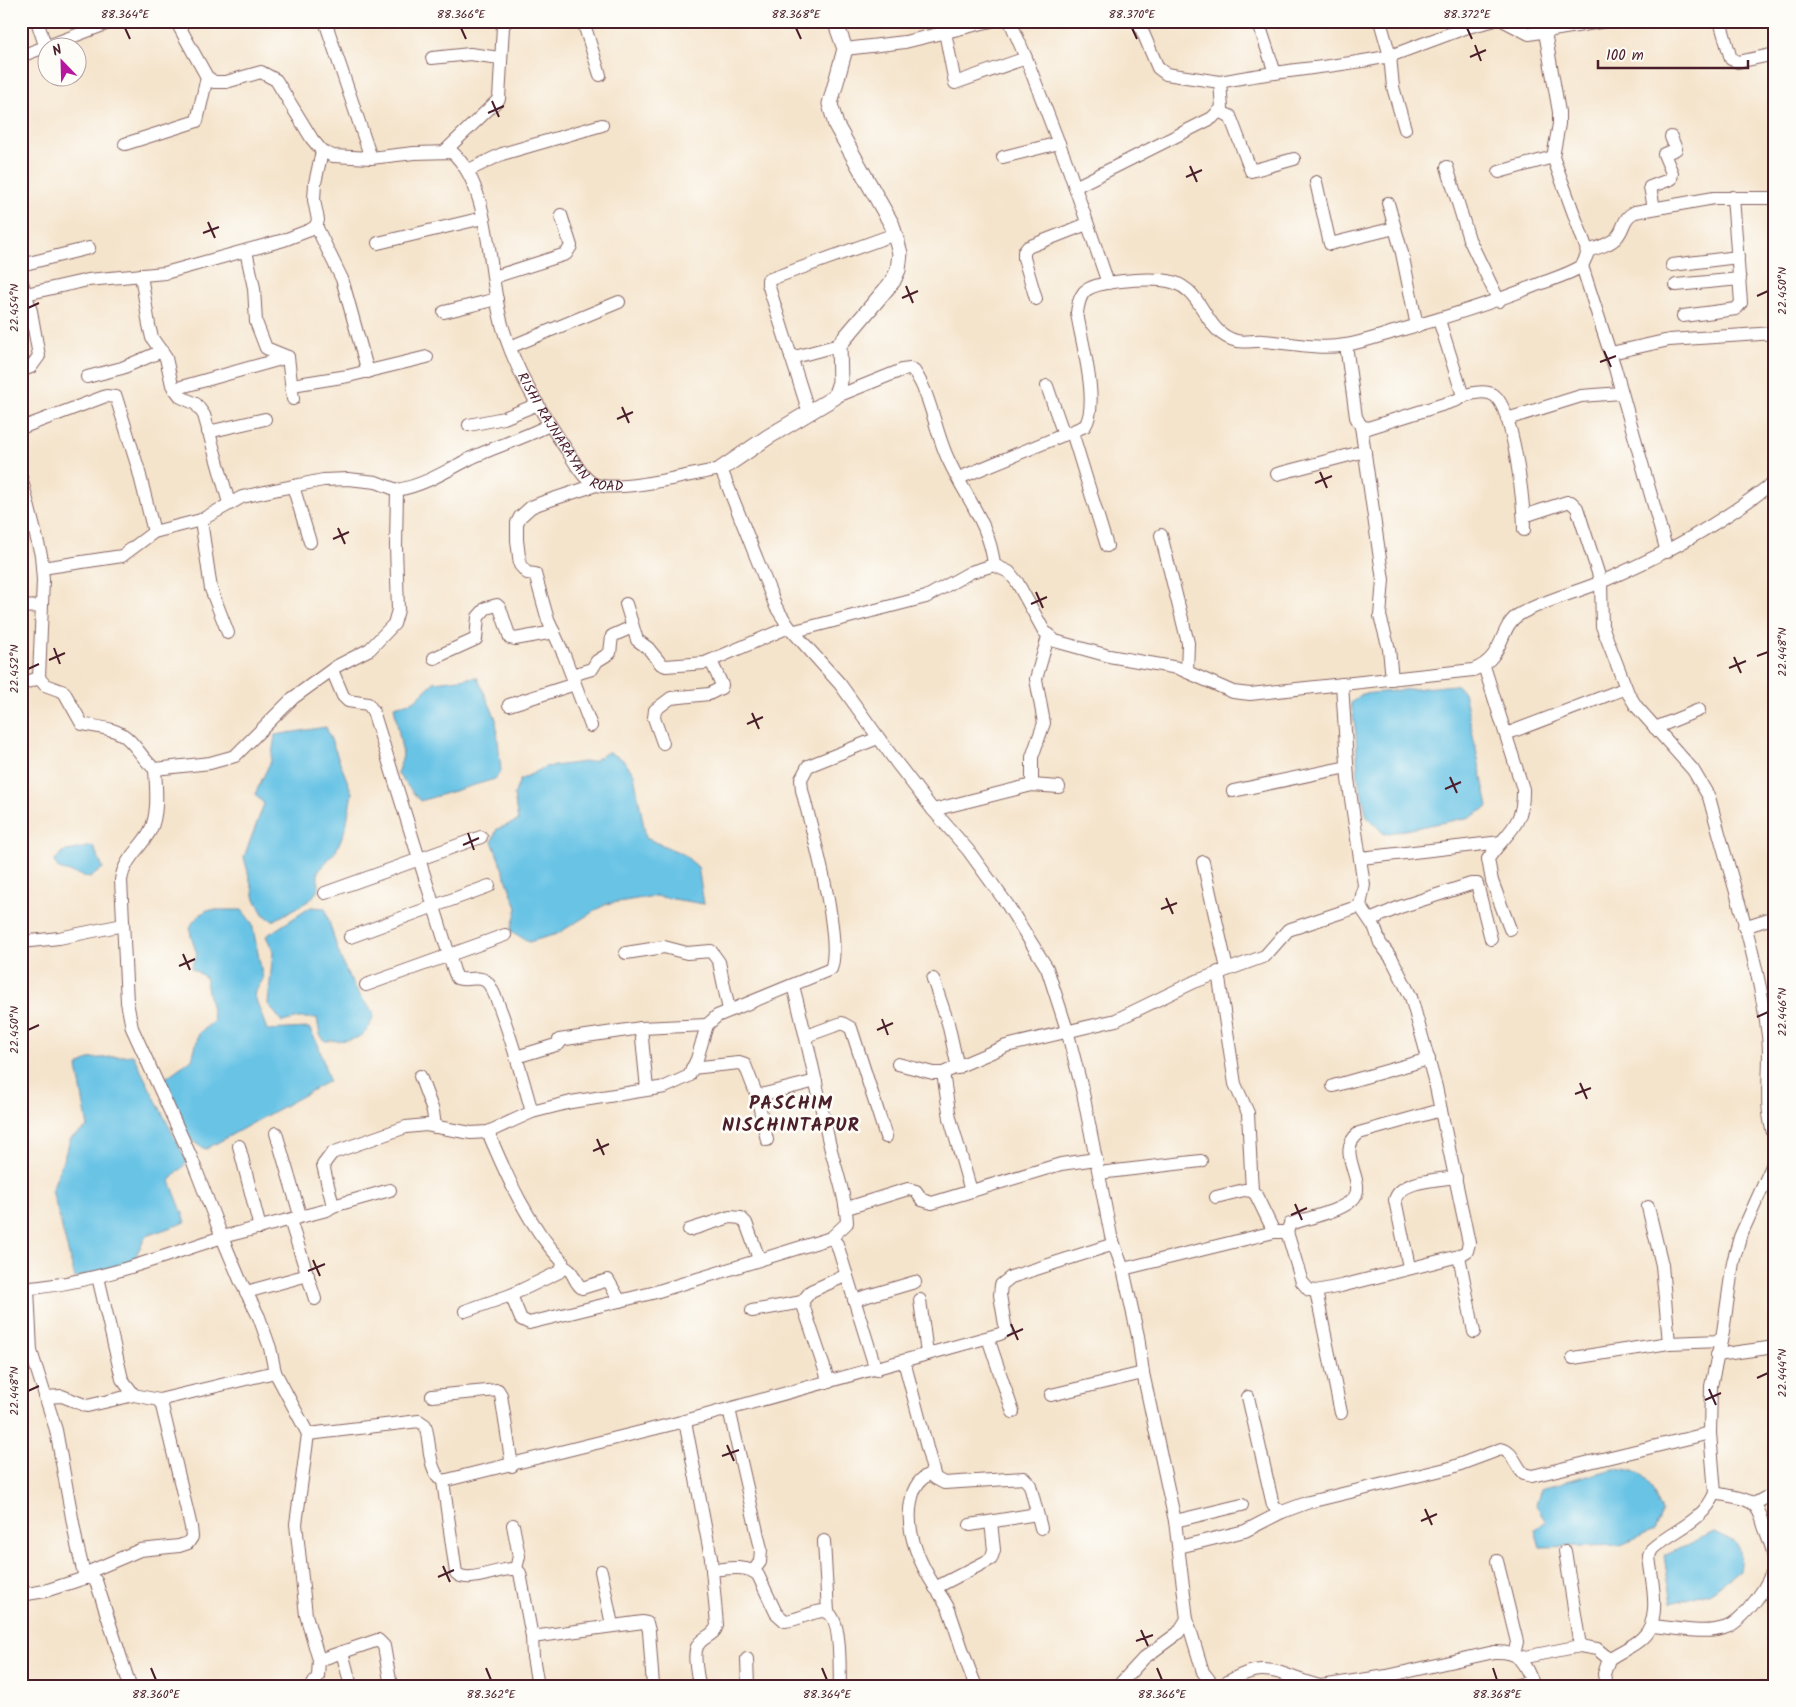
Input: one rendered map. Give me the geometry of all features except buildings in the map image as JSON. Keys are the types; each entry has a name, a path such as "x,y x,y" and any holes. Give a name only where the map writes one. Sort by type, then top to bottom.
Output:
{"main road":[{"path":"835,21 845,49 830,104 832,114 836,125 895,234 900,253 898,270 886,290 839,345 840,382 835,397"},
{"name":"RISHI RAJNARAYAN ROAD","path":"721,469 768,436 835,397"}],"street":[{"path":"38,21 43,38"},
{"path":"71,38 114,21"},
{"path":"176,21 207,77 214,82 220,82 262,72 269,74 285,92 312,139 322,151 348,158 444,152 499,99 501,90 500,58 503,26 507,21"},
{"path":"325,21 371,158"},
{"path":"584,21 600,75"},
{"path":"845,49 905,42 952,27 991,21"},
{"path":"1010,21 1059,143 1108,283"},
{"path":"1138,21 1158,68 1166,74 1220,82 1275,73 1327,68 1390,56 1468,27 1492,21"},
{"path":"1258,21 1275,73"},
{"path":"1380,21 1390,56 1393,87 1405,129"},
{"path":"1504,21 1529,34 1606,21"},
{"path":"1720,21 1731,59 1738,62 1775,54"},
{"path":"952,27 955,83 1026,58"},
{"path":"1546,32 1559,124 1553,157 1587,251 1582,266 1622,393 1667,552"},
{"path":"21,56 38,51"},
{"path":"432,58 470,54 500,58"},
{"path":"124,144 197,121 207,77"},
{"path":"1074,187 1220,112 1223,103 1220,82"},
{"path":"1220,112 1230,116 1251,171 1294,159"},
{"path":"469,170 502,154 602,125"},
{"path":"1654,208 1650,187 1671,179 1672,173 1664,154 1676,149 1671,137"},
{"path":"1003,156 1059,143"},
{"path":"322,151 315,183 314,200 318,220 316,226 342,279 368,372"},
{"name":"RISHI RAJNARAYAN ROAD","path":"444,152 452,152 469,170 483,218 503,328 510,347 549,425 586,479 596,485 626,486 721,469"},
{"path":"1499,172 1553,157"},
{"path":"1447,167 1469,239 1499,301"},
{"path":"1316,182 1330,244 1395,228"},
{"path":"1587,251 1612,241 1631,214 1695,200 1733,197 1775,198"},
{"path":"1682,316 1736,309 1741,303 1733,197"},
{"path":"1388,203 1417,326"},
{"path":"494,277 566,254 571,246 561,215"},
{"path":"378,243 483,218"},
{"path":"1036,299 1024,252 1028,247 1087,224"},
{"path":"26,294 88,280 165,273 292,237 316,226"},
{"path":"809,413 768,280 895,234"},
{"path":"21,265 89,248"},
{"path":"246,251 254,288 258,333 266,348 270,351 285,353 288,356 294,399"},
{"path":"1672,265 1738,257"},
{"path":"959,478 1085,426 1089,420 1090,393 1077,313 1079,300 1085,291 1108,283 1160,279 1187,287 1199,302 1209,322 1226,337 1238,341 1254,340 1321,348 1346,345 1439,320 1499,301 1582,266"},
{"path":"141,275 148,325 152,338 162,351 174,389 181,397 200,408 229,503"},
{"path":"1676,284 1740,279"},
{"path":"21,280 26,294 39,356 31,367 21,371"},
{"path":"444,312 497,299"},
{"path":"510,347 619,302"},
{"path":"1439,320 1463,396"},
{"path":"1610,353 1669,340 1775,333"},
{"path":"791,358 839,345"},
{"path":"1346,345 1356,417 1361,426 1365,451 1383,580 1380,616 1389,649 1392,679"},
{"path":"87,377 122,368 162,351"},
{"path":"174,389 288,356"},
{"path":"292,384 368,372 427,356"},
{"path":"835,397 902,370 910,369 914,372 949,461 983,522 990,541 994,565"},
{"path":"1046,386 1068,434 1107,546"},
{"path":"1361,426 1368,428 1457,400 1463,396 1486,392 1493,395 1498,400 1507,419 1521,478 1524,530"},
{"path":"1507,419 1582,396 1622,393"},
{"path":"21,428 106,396 116,397 138,468 154,532"},
{"path":"469,425 504,418 538,404"},
{"path":"208,432 265,419"},
{"path":"42,568 122,556 154,532 201,520 229,503 242,498 293,486 323,480 348,479 376,482 398,490 428,482 473,458 523,438 549,425"},
{"path":"1277,474 1365,451"},
{"path":"721,469 767,589 792,629 840,684 933,810 968,850 1008,904 1047,968 1067,1030 1083,1093 1114,1244 1123,1269 1138,1336 1143,1373 1180,1548 1187,1619 1203,1672 1214,1686"},
{"path":"626,604 637,640 648,648 660,664 666,666 696,665 711,661 738,647 792,629 926,597 971,572 994,565 1009,572 1017,582 1048,637 1110,656 1178,668 1233,692 1250,694 1392,679 1473,670 1484,666 1498,649 1516,616 1601,582 1667,552 1743,506 1775,480"},
{"path":"22,481 42,555 39,678 45,685 64,692 82,724 118,732 127,737 150,765 156,769 210,763 235,756 293,698 332,670 370,649 394,624 397,617 398,490"},
{"path":"591,726 542,604 536,574 526,573 520,565 517,523 524,513 541,502 596,485"},
{"path":"293,486 310,542"},
{"path":"1524,516 1571,502 1577,508 1601,582 1602,626 1626,688 1636,706 1694,770 1709,797 1744,926 1769,1007 1769,1116 1775,1138"},
{"path":"201,520 213,595 224,617 228,633"},
{"path":"1161,535 1188,643 1188,672"},
{"path":"434,658 476,639 478,617 493,605 497,605 500,608 510,638 515,639 554,632"},
{"path":"21,607 41,606"},
{"path":"509,705 573,679 592,669 598,661 610,653 612,636 632,626"},
{"path":"1032,786 1032,757 1044,722 1036,679 1048,637"},
{"path":"663,743 654,718 655,710 672,698 709,694 721,688 722,685 711,661"},
{"path":"1484,666 1523,789 1524,808 1516,825 1488,859 1488,866 1510,929"},
{"path":"332,670 343,696 348,701 368,704 374,712 456,978 462,980 479,978 490,985 516,1057 532,1112"},
{"path":"21,684 39,678"},
{"path":"1342,684 1347,767 1364,885 1360,906 1370,920 1380,943 1392,959 1412,997 1429,1059 1441,1110 1470,1242 1467,1251 1459,1256 1316,1291 1309,1290 1302,1282 1287,1232 1290,1224 1342,1207 1356,1195 1357,1190 1348,1148 1354,1136 1358,1133 1441,1110"},
{"path":"1506,734 1626,688"},
{"path":"1655,728 1699,710"},
{"path":"516,1057 559,1042 641,1028 707,1025 729,1010 793,986 831,969 835,958 821,866 801,779 808,766 878,738"},
{"path":"1233,791 1347,767"},
{"path":"156,769 151,829 123,868 121,880 127,1002 132,1028 191,1156 222,1237 266,1335 275,1372 308,1434 297,1507 297,1534 306,1615 319,1660 318,1676 312,1686"},
{"path":"933,810 1032,786 1059,787"},
{"path":"325,893 481,837"},
{"path":"1360,858 1501,842"},
{"path":"1203,862 1223,970 1235,1084 1248,1113 1252,1191"},
{"path":"1370,920 1400,907 1477,884 1491,939"},
{"path":"350,937 489,886"},
{"path":"898,1064 933,1073 943,1073 1006,1046 1067,1030 1116,1020 1223,970 1264,956 1288,930 1360,906"},
{"path":"1744,926 1775,917"},
{"path":"21,942 58,938 122,925"},
{"path":"366,985 505,935"},
{"path":"626,953 664,947 687,953 711,951 719,962 729,1010"},
{"path":"933,979 948,1023 958,1068"},
{"path":"511,1295 521,1319 529,1323 652,1293 831,1238 847,1223 847,1208 834,1165 806,1036 793,986"},
{"path":"806,1036 842,1023 851,1028 886,1137"},
{"path":"332,1206 323,1165 332,1153 416,1125 471,1133 488,1132 532,1112 571,1102 678,1082 689,1076 707,1025"},
{"path":"641,1028 647,1089"},
{"path":"1333,1086 1429,1059"},
{"path":"692,1068 739,1063 745,1065 757,1096 767,1140"},
{"path":"943,1073 950,1118 971,1191"},
{"path":"420,1076 433,1111 435,1127"},
{"path":"757,1096 816,1081"},
{"path":"465,1311 511,1295 559,1272 563,1267 562,1261 540,1236 513,1188 488,1132"},
{"path":"276,1133 315,1299"},
{"path":"239,1146 260,1228"},
{"path":"1606,1686 1604,1674 1609,1659 1643,1637 1651,1626 1654,1605 1649,1556 1652,1550 1697,1518 1712,1502 1715,1493 1710,1433 1711,1386 1740,1237 1772,1166 1775,1153"},
{"path":"847,1208 908,1189 916,1191 922,1200 932,1203 1061,1164 1096,1159"},
{"path":"1099,1173 1201,1161"},
{"path":"1409,1267 1395,1200 1397,1193 1402,1188 1456,1177"},
{"path":"85,1576 77,1545 56,1430 45,1397 26,1352 25,1289 59,1286 98,1277 222,1237 327,1210 332,1206 390,1190"},
{"path":"1216,1197 1244,1190 1252,1191 1256,1195 1274,1232"},
{"path":"1648,1207 1662,1265 1669,1343"},
{"path":"689,1230 737,1216 746,1223 759,1259"},
{"path":"1123,1269 1274,1232 1287,1232"},
{"path":"831,1238 837,1244 876,1370"},
{"path":"308,1434 423,1422 427,1429 433,1468 437,1477 443,1481 512,1466 685,1422 988,1338 1006,1331 1000,1295 1001,1285 1011,1277 1114,1244"},
{"path":"1459,1256 1468,1292 1474,1332"},
{"path":"563,1267 571,1270 577,1284 582,1288 608,1280 620,1301"},
{"path":"246,1292 308,1275"},
{"path":"752,1310 802,1302 811,1291 847,1275"},
{"path":"98,1277 122,1379 127,1389 134,1395"},
{"path":"854,1300 915,1282"},
{"path":"1316,1291 1341,1413"},
{"path":"920,1300 927,1354"},
{"path":"802,1302 829,1382"},
{"path":"988,1338 1013,1412"},
{"path":"1573,1358 1669,1343 1720,1340"},
{"path":"1717,1354 1775,1347"},
{"path":"904,1361 932,1473 939,1482 944,1484 1024,1478 1030,1485 1041,1528"},
{"path":"45,1397 62,1396 87,1406 134,1395 159,1400 275,1372"},
{"path":"1052,1395 1143,1373"},
{"path":"432,1396 498,1390 501,1395 512,1466"},
{"path":"1248,1397 1273,1506 1282,1512"},
{"path":"21,1595 45,1591 85,1576 140,1550 179,1546 188,1543 192,1537 191,1527 159,1400"},
{"path":"729,1409 761,1549 760,1562 754,1570"},
{"path":"685,1422 712,1570 717,1628 702,1639 696,1649 699,1686"},
{"path":"1180,1548 1245,1531 1282,1512 1309,1502 1450,1468 1501,1449 1507,1451 1524,1474 1532,1476 1710,1433"},
{"path":"932,1473 924,1476 914,1487 908,1515 913,1541 935,1588 949,1609 958,1641 976,1686"},
{"path":"443,1481 456,1573 460,1578 468,1578 507,1568 516,1568"},
{"path":"1651,1626 1710,1630 1725,1628 1735,1622 1773,1579 1773,1553 1760,1514 1754,1504 1747,1500 1715,1493"},
{"path":"1754,1504 1765,1498 1775,1498"},
{"path":"1175,1522 1242,1504"},
{"path":"970,1525 1037,1514"},
{"path":"935,1588 990,1560 994,1550 991,1522"},
{"path":"513,1524 518,1556 516,1568 520,1573 532,1637 538,1686"},
{"path":"824,1541 828,1612 835,1621 838,1639 840,1686"},
{"path":"1565,1551 1580,1646"},
{"path":"1497,1561 1516,1634 1517,1656 1533,1684 1514,1686"},
{"path":"712,1570 746,1568 754,1570 776,1613 785,1621 822,1611 828,1612"},
{"path":"601,1571 612,1625"},
{"path":"85,1576 96,1581 99,1588 130,1686"},
{"path":"1118,1686 1144,1658 1178,1633 1187,1619"},
{"path":"532,1637 612,1625 646,1623 649,1631 653,1686"},
{"path":"1775,1637 1775,1653"},
{"path":"319,1660 378,1640 382,1642 390,1686"},
{"path":"1221,1686 1235,1677 1254,1670 1272,1669 1321,1686 1351,1683 1387,1676 1494,1652 1508,1652 1517,1656 1580,1646 1597,1649 1609,1659"},
{"path":"342,1652 351,1686"},
{"path":"747,1659 748,1686"}],"water":[{"path":"477,677 496,719 501,771 495,779 420,801 397,773 403,756 394,706 414,701 434,682"},
{"path":"1455,685 1464,692 1488,807 1471,817 1384,834 1367,817 1358,778 1356,734 1351,703 1362,694"},
{"path":"326,727 352,793 346,827 336,851 318,871 318,890 310,900 273,921 263,914 255,899 244,857 264,804 255,794 271,761 275,735"},
{"path":"608,752 622,759 634,774 646,838 683,854 698,867 704,904 655,896 606,904 557,934 529,942 511,931 517,908 492,841 497,829 518,821 514,795 520,780 545,767 593,761"},
{"path":"93,846 103,868 90,878 59,869 54,862 62,852"},
{"path":"311,907 325,908 338,951 349,977 374,1013 367,1030 357,1038 325,1041 320,1035 317,1018 299,1018 282,1022 268,1004 273,951 266,936"},
{"path":"207,910 242,910 252,923 263,979 254,994 267,1030 309,1028 318,1044 329,1081 206,1149 189,1138 183,1129 164,1079 192,1059 199,1033 214,1021 205,977 191,968 197,954 190,929 195,920"},
{"path":"133,1055 187,1162 170,1181 186,1222 146,1236 132,1263 75,1278 52,1190 71,1138 88,1127 77,1067 89,1059"},
{"path":"1613,1469 1634,1471 1646,1479 1662,1512 1654,1530 1621,1545 1540,1547 1535,1530 1546,1521 1536,1505 1541,1489"},
{"path":"1714,1532 1737,1545 1740,1554 1739,1570 1709,1593 1672,1603 1664,1556"},
{"path":"1775,1680 1775,1686 1735,1686"}],"district":[{"name":"PASCHIM NISCHINTAPUR","path":"791,1115"}]}
